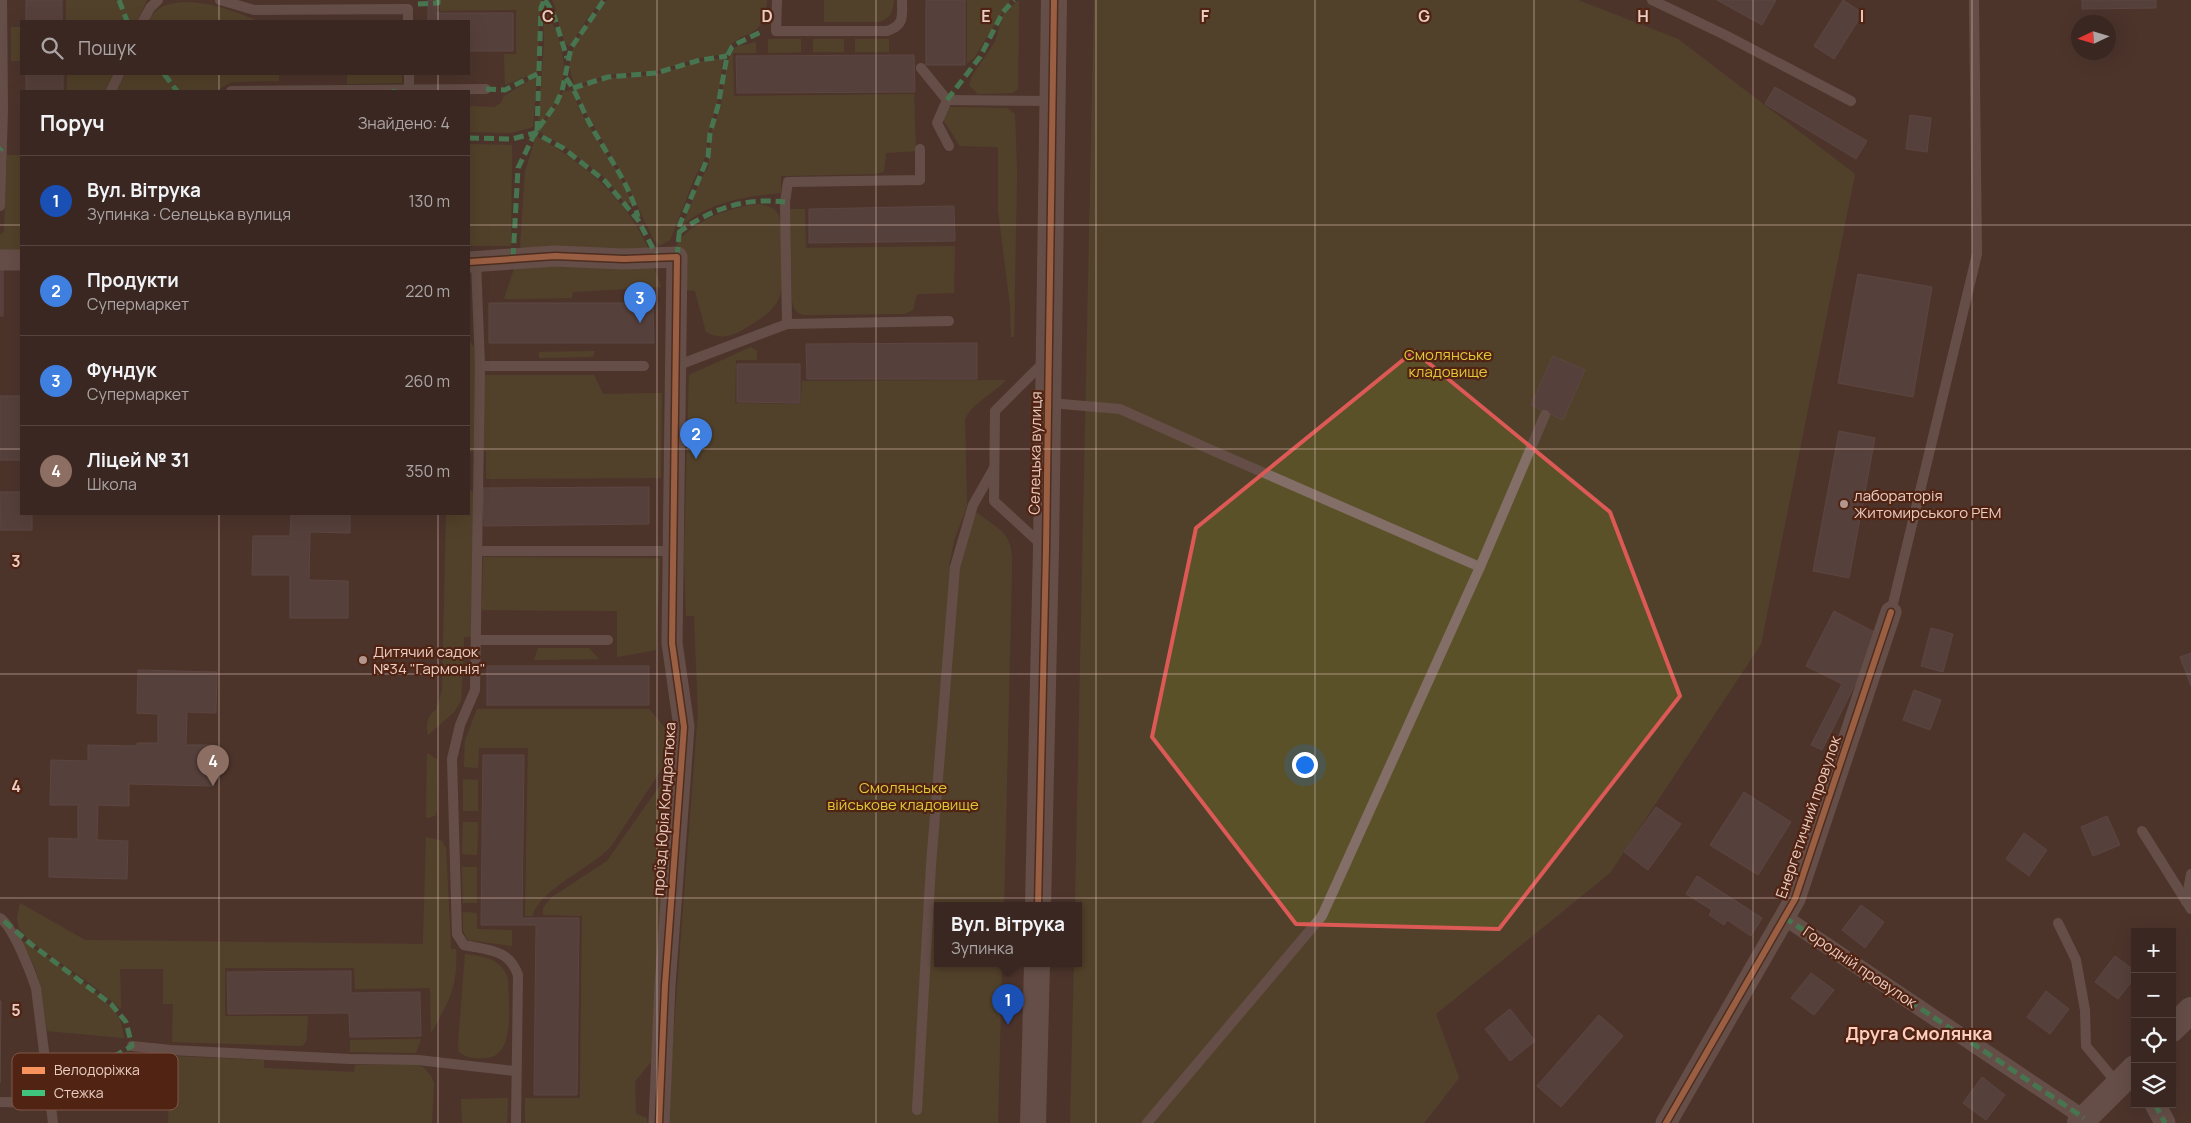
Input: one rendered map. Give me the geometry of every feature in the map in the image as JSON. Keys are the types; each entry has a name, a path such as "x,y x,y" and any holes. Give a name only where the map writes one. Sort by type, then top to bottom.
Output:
{"street":[{"name":"Селецька вулиця","path":"1038,902 1046,549 1054,0"},
{"name":"проїзд Юрія Кондратюка","path":"472,262 555,256 624,259 677,257 672,643 684,727 665,985 659,1123"},
{"path":"0,260 20,260"},
{"name":"Енергетичний провулок","path":"1666,1123 1795,899 1891,612"},
{"name":"Городній провулок","path":"1784,917 2082,1120"},
{"path":"1032,1123 1037,967"},
{"path":"2176,1025 2191,1010"},
{"path":"2082,1120 2126,1076"},
{"path":"2157,1108 2165,1123"}],"lane":[{"path":"0,206 4,109 2,0"},
{"path":"144,20 150,8 158,0"},
{"path":"220,0 254,10 408,9 408,20"},
{"path":"777,0 776,31 887,30 895,28 902,19 902,0"},
{"path":"1652,0 1726,35 1851,101"},
{"path":"1891,612 1977,254 1974,0"},
{"path":"921,68 947,100"},
{"path":"111,90 119,75"},
{"path":"409,75 409,88"},
{"path":"290,90 486,89"},
{"path":"947,100 1052,101"},
{"path":"947,100 937,123 949,146"},
{"path":"787,324 785,202 788,182 920,180 920,149"},
{"path":"472,262 480,366 477,640 475,690 460,725 452,759 457,934 464,945 498,952 508,957 515,965 518,975 515,1071 516,1123"},
{"path":"676,366 787,324 949,321"},
{"path":"1046,549 994,501 994,468 995,411 1048,358"},
{"path":"480,366 644,366"},
{"path":"1047,403 1120,409 1480,567"},
{"path":"1147,1123 1322,916 1480,567 1545,415"},
{"path":"916,1110 931,866 954,567 973,505 994,468"},
{"path":"478,551 672,551"},
{"path":"477,640 608,640"},
{"path":"2142,831 2188,906"},
{"path":"2188,906 2191,874"},
{"path":"0,918 4,921 16,942 36,988 44,1053"},
{"path":"2058,923 2076,960 2085,1010 2086,1046 2126,1076"},
{"path":"132,1046 171,1050 350,1059 418,1060 515,1071"},
{"path":"51,1110 53,1123"}],"highlighted area":[{"path":"1414,351 1610,512 1680,696 1499,929 1296,924 1152,737 1196,528"}],"green space":[{"path":"66,0 147,0 137,20 66,20"},
{"path":"439,0 541,0 537,72 505,85 504,54 516,54 516,10 440,11"},
{"path":"552,0 602,0 588,17 569,47 563,37"},
{"path":"607,0 767,0 765,14 761,23 756,29 730,45 725,54 699,58 656,71 607,75 575,86 570,66 572,54 584,29"},
{"path":"824,0 894,0 890,14 886,19 879,22 824,22"},
{"path":"967,0 1010,0 974,58 967,63"},
{"path":"1019,0 1018,89 1012,93 978,94 969,85 972,76 995,42 1004,13"},
{"name":"Смолянське кладовище","path":"1094,0 1578,0 1678,39 1855,174 1761,644 1610,873 1436,1014 1459,1078 1424,1123 1070,1123 1074,967 1082,967 1082,902 1075,902"},
{"path":"175,3 206,4 255,20 150,20 160,8"},
{"path":"543,8 558,36 564,69 559,95 551,110 538,127 544,43"},
{"path":"11,27 20,27 20,61 11,61"},
{"path":"768,39 801,39 801,52 768,53"},
{"path":"813,39 844,39 844,52 813,52"},
{"path":"855,39 889,39 889,52 855,52"},
{"path":"756,42 756,53 733,53 734,96 914,94 916,151 886,153 884,171 877,174 781,176 781,193 742,198 716,206 693,217 683,225 700,181 708,168 711,132 721,107 724,79 730,54 736,47"},
{"path":"723,58 718,98 708,135 705,157 694,179 670,240 659,246 654,240 619,168 582,106 575,89 607,78 656,75 699,62"},
{"path":"67,75 113,75 105,90 67,90"},
{"path":"125,75 279,75 279,81 232,82 217,90 117,90"},
{"path":"347,75 402,75 402,83 347,84"},
{"path":"537,76 533,127 511,133 470,132 470,106 495,107 501,103 504,96"},
{"path":"572,90 579,109 616,170 632,202 626,205 605,178 564,146 538,131 551,114 563,92"},
{"path":"947,107 1007,108 1015,114 1017,173 1014,337 1011,337 1010,305 998,210 998,147 960,146 942,118"},
{"path":"536,136 587,170 615,197 638,229 648,248 621,254 526,250 520,247 525,172"},
{"path":"470,144 512,145 511,246 470,246"},
{"path":"7,155 20,155 20,251 0,252 0,235 4,231"},
{"path":"758,204 774,209 781,223 782,284 778,300 762,317 742,330 724,336 715,336 706,332 695,291 678,289 677,242 694,227 714,216 736,208"},
{"path":"790,209 805,209 806,248 955,246 954,293 917,294 913,310 904,314 803,315 798,313 792,300"},
{"path":"652,262 661,287 573,292 572,298 504,299 515,266"},
{"path":"470,341 474,347 476,375 594,375 603,394 662,393 661,478 486,479 486,451 470,452"},
{"name":"Смолянське військове кладовище","path":"751,347 757,351 757,360 736,360 735,403 801,404 802,381 1006,380 978,403 965,419 967,506 954,541 949,566 955,567 976,512 1004,534 1011,547 1004,902 934,902 934,967 1002,967 998,1123 665,1123 670,1082 698,712 694,616 686,616 684,559 689,375"},
{"path":"595,351 593,356 589,357 539,358 539,352"},
{"path":"470,489 474,494 471,637 464,637 461,701 454,712 428,735 428,721 436,710 442,690 446,515 470,515"},
{"path":"483,557 660,558 656,650 617,657 617,611 482,610"},
{"path":"538,648 589,648 599,659 534,660"},
{"path":"477,709 649,709 678,744 612,845 603,854 546,896 532,916 525,916 528,748 479,748 478,768 464,767 465,741"},
{"path":"427,753 438,760 437,811 435,816 426,818"},
{"path":"673,767 651,1062 635,1081 636,1114 647,1118 647,1123 525,1123 525,1098 580,1098 582,916 543,915 543,908 552,897 607,861"},
{"path":"463,779 478,780 478,811 463,811"},
{"path":"463,822 478,822 477,855 462,854"},
{"path":"426,837 442,841 446,848 451,949 456,949 454,984 443,1012 431,1033 430,988 355,989 354,968 225,968 225,1016 308,1016 306,1042 302,1046 172,1042 173,1004 163,1004 163,969 120,969 121,1009 91,984 31,942 19,929 17,918 20,903 85,940 423,944"},
{"path":"462,867 477,867 477,903 463,903"},
{"path":"463,912 477,913 477,929 512,930 512,946 468,940 463,931"},
{"path":"21,940 75,976 102,998 113,1009 120,1020 124,1038 47,1031 40,984 35,968"},
{"path":"465,954 486,958 497,963 508,979 509,1014 506,1039 502,1048 495,1055 485,1058 472,1058 459,1052"},
{"path":"421,1039 416,1053 350,1052 350,1040"},
{"path":"178,1056 264,1060 264,1068 354,1072 355,1065 417,1065 423,1067 434,1083 432,1123 168,1123 169,1110 178,1110"},
{"path":"508,1098 507,1123 462,1123 461,1099"}],"building":[{"path":"26,0 62,0 62,20 26,20"},
{"path":"428,0 436,0 436,13 513,13 513,51 470,51 470,20 428,20"},
{"path":"926,0 965,0 965,65 926,65"},
{"path":"1717,0 1776,0 1762,25"},
{"path":"1843,0 1863,13 1834,59 1814,46"},
{"path":"2082,0 2156,0 2156,8 2082,9"},
{"path":"914,55 915,92 737,93 736,56"},
{"path":"26,75 63,75 63,90 26,90"},
{"path":"1775,87 1867,141 1856,159 1765,104"},
{"path":"1910,115 1931,118 1927,152 1906,149"},
{"path":"954,206 955,241 809,243 809,209"},
{"path":"0,269 3,269 3,316 0,316"},
{"path":"1858,274 1932,287 1913,397 1838,383"},
{"path":"489,303 653,303 654,343 489,343"},
{"path":"977,343 977,379 807,379 806,344"},
{"path":"1553,356 1585,370 1563,420 1531,405"},
{"path":"737,364 800,364 800,403 737,402"},
{"path":"0,396 20,396 20,460 0,460"},
{"name":"лабораторія Житомирського РЕМ","path":"1839,431 1875,438 1849,578 1813,571"},
{"path":"649,487 649,524 484,526 483,488"},
{"path":"0,492 20,492 20,515 32,515 32,530 0,530"},
{"path":"291,515 350,515 350,533 310,532 309,580 348,581 348,618 290,618 290,575 252,575 253,536 290,536"},
{"path":"1834,611 1880,635 1822,750 1811,745 1842,684 1806,666"},
{"path":"1931,628 1953,634 1943,672 1921,666"},
{"path":"2191,653 2191,686 2180,657"},
{"path":"487,666 649,666 649,705 487,705"},
{"path":"138,670 217,672 216,713 187,712 186,745 215,745 214,786 129,784 129,806 98,805 97,840 128,841 127,879 49,877 49,838 78,839 78,805 50,805 51,760 88,761 88,745 137,746 137,743 158,743 158,714 137,713"},
{"path":"1914,690 1941,700 1930,730 1903,720"},
{"path":"483,755 524,755 522,918 579,918 577,1095 534,1095 536,925 481,925"},
{"path":"1744,792 1791,822 1758,875 1710,845"},
{"path":"1656,807 1681,824 1648,870 1624,852"},
{"path":"2107,816 2120,845 2093,856 2081,827"},
{"path":"2024,833 2047,850 2029,876 2006,859"},
{"path":"1697,876 1762,918 1751,936 1727,920 1724,925 1709,915 1712,910 1686,894"},
{"path":"1861,905 1884,922 1865,948 1842,930"},
{"path":"2115,956 2131,968 2131,982 2118,999 2095,982"},
{"path":"351,971 351,993 420,992 421,1036 350,1037 349,1013 228,1014 227,972"},
{"path":"1811,973 1834,990 1814,1015 1791,998"},
{"path":"2046,991 2069,1009 2050,1034 2027,1017"},
{"path":"0,1001 1,1001 0,1083"},
{"path":"1510,1009 1535,1041 1510,1061 1485,1029"},
{"path":"1599,1015 1623,1036 1561,1107 1537,1086"},
{"path":"1982,1077 2005,1095 1986,1120 1963,1103"}],"marked path":[{"path":"119,0 127,20"},
{"path":"418,4 438,3 438,0"},
{"path":"537,131 541,8 544,0"},
{"path":"545,0 553,12 567,58"},
{"path":"513,258 518,168 535,133 556,104 562,91 571,48 604,0"},
{"path":"947,100 980,57 1003,12 1014,0"},
{"path":"677,257 680,224 708,157 710,133 718,106 727,56 732,47 761,32"},
{"path":"573,88 608,77 656,73 700,60 727,56"},
{"path":"486,89 505,90 539,73"},
{"path":"165,75 176,90"},
{"path":"566,78 623,180 638,217"},
{"path":"470,138 512,139 535,133 563,148 605,181 638,220 658,258"},
{"path":"678,233 703,217 728,207 756,201 785,202"},
{"path":"1784,917 2084,1118"},
{"path":"4,921 32,945 111,1004 126,1022 132,1046 120,1053"},
{"path":"2157,1108 2165,1123"}],"cycle path":[{"path":"1038,902 1046,549 1054,0"},
{"path":"470,262 555,256 624,259 677,257 672,643 684,727 665,985 659,1123"},
{"path":"1666,1123 1795,899 1891,612"}],"place":[{"name":"Фундук","path":"640,323"},
{"name":"Продукти","path":"696,459"},
{"name":"лабораторія Житомирського РЕМ","path":"1844,504"},
{"name":"Дитячий садок №34 \"Гармонія\"","path":"363,660"},
{"name":"Ліцей № 31","path":"213,786"},
{"name":"Вул. Вітрука","path":"1008,1025"}],"district":[{"name":"Друга Смолянка","path":"1919,1033"}]}
